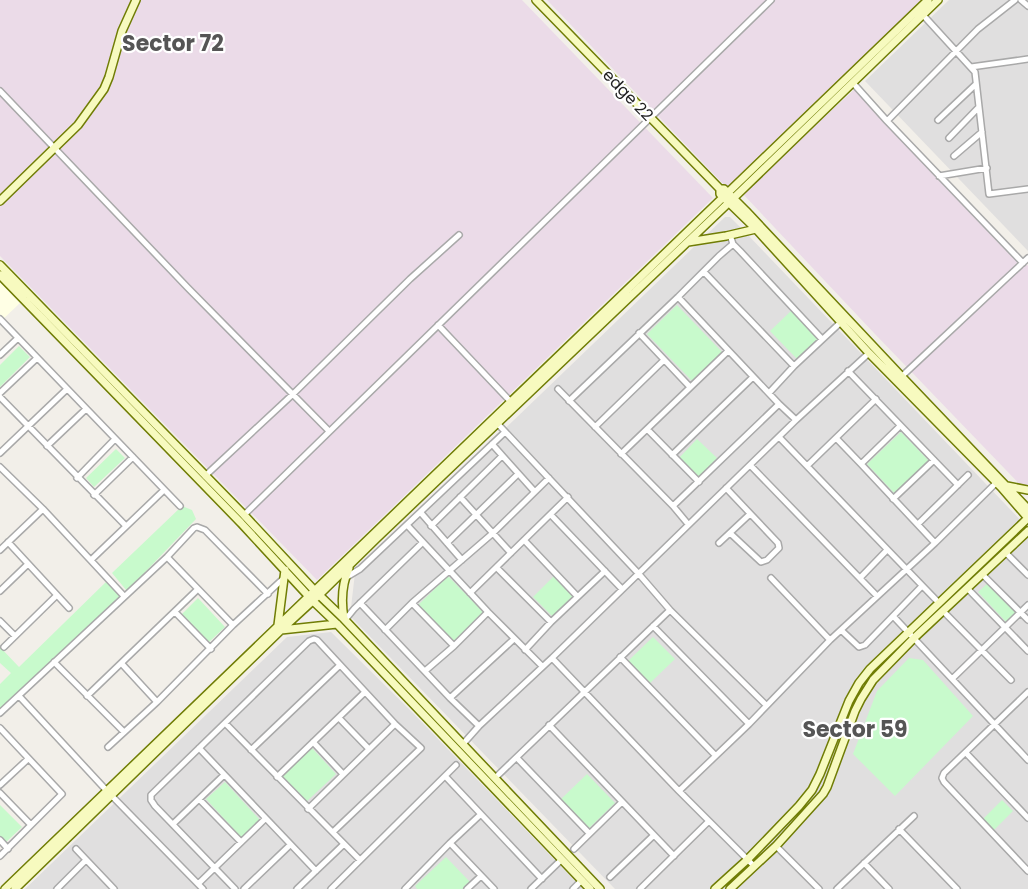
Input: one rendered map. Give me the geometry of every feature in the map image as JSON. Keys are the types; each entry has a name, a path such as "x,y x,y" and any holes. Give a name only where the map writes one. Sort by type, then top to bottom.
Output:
{"main road":[{"path":"0,201 78,125 104,89 122,32 136,0"},
{"name":"edge 22","path":"536,0 720,189 724,189 729,198"},
{"path":"921,12 928,0"},
{"path":"15,889 382,527 688,242 851,75 921,12 938,0"},
{"path":"314,595 350,565 496,421 511,402 853,83 908,24"},
{"path":"729,198 869,353 1028,509"},
{"path":"729,198 1028,518 939,603 873,680 864,693 847,730 823,794 776,846 730,889"},
{"path":"688,242 756,229"},
{"path":"0,267 244,515 314,595 463,744 600,889"},
{"path":"0,275 241,523 284,574 314,595"},
{"path":"1007,486 1028,490"},
{"path":"715,889 747,860 812,790 841,720 859,683 870,669 943,611 1028,531"},
{"path":"350,565 342,596 342,621 590,889"},
{"path":"279,628 284,574"},
{"path":"279,628 342,621"},
{"path":"5,889 110,793"}],"street":[{"path":"244,515 771,0"},
{"path":"887,121 986,22 1015,0"},
{"path":"1022,0 1028,6"},
{"path":"921,12 975,72 989,194 1028,189"},
{"path":"971,67 1028,59"},
{"path":"853,83 1023,263"},
{"path":"938,120 975,85"},
{"path":"0,91 329,431"},
{"path":"949,138 978,108"},
{"path":"954,156 982,132"},
{"path":"939,176 987,168"},
{"path":"730,235 733,244 822,339"},
{"path":"205,476 292,395 410,279 459,236"},
{"path":"569,401 733,244"},
{"path":"899,380 1028,258"},
{"path":"704,272 794,366"},
{"path":"678,297 796,420"},
{"path":"0,319 180,506"},
{"path":"769,393 841,322"},
{"path":"438,325 511,402"},
{"path":"639,333 690,387"},
{"path":"0,355 18,338"},
{"path":"621,454 729,351"},
{"path":"463,744 688,524 848,370 869,353"},
{"path":"37,358 0,395 126,526"},
{"path":"595,427 664,360"},
{"path":"848,370 958,485"},
{"path":"672,455 753,377"},
{"path":"0,453 67,389"},
{"path":"558,389 688,524"},
{"path":"807,466 876,399"},
{"path":"673,506 779,404"},
{"path":"47,446 86,408"},
{"path":"496,421 670,610 766,705"},
{"path":"861,464 900,426"},
{"path":"647,429 699,482"},
{"path":"345,579 360,569 421,513 505,432"},
{"path":"779,437 939,603"},
{"path":"836,438 935,543"},
{"path":"77,477 115,439"},
{"path":"492,444 534,491"},
{"path":"431,526 502,456"},
{"path":"94,495 133,458"},
{"path":"893,499 934,460"},
{"path":"750,465 877,596"},
{"path":"0,467 124,596"},
{"path":"447,543 518,474"},
{"path":"918,524 968,475"},
{"path":"385,630 412,603 493,533 549,478"},
{"path":"680,791 830,640 996,483"},
{"path":"726,488 778,543 779,548 767,560 761,562 730,533"},
{"path":"91,560 164,490"},
{"path":"460,497 511,553"},
{"path":"470,593 568,497"},
{"path":"0,550 43,510"},
{"path":"421,513 462,560"},
{"path":"719,543 750,514"},
{"path":"550,515 622,589"},
{"path":"407,525 448,571 542,666"},
{"path":"0,713 194,528 205,530 268,594"},
{"path":"524,540 577,596"},
{"path":"8,542 69,608"},
{"path":"342,621 422,543"},
{"path":"860,578 887,550"},
{"path":"1005,552 1028,576"},
{"path":"166,557 233,626"},
{"path":"0,591 28,564"},
{"path":"497,568 551,622"},
{"path":"525,650 604,571"},
{"path":"108,747 158,702 268,594 284,574"},
{"path":"982,574 1028,620"},
{"path":"771,578 830,640"},
{"path":"842,630 859,647 865,645 922,586"},
{"path":"967,588 1028,651"},
{"path":"87,696 198,589"},
{"path":"4,647 57,595"},
{"path":"360,603 479,726"},
{"path":"412,603 454,646"},
{"path":"952,679 1028,605"},
{"path":"495,778 670,610"},
{"path":"943,611 1011,680"},
{"path":"175,612 211,649"},
{"path":"425,671 488,612"},
{"path":"893,616 1028,760"},
{"path":"0,621 15,636"},
{"path":"653,626 748,724"},
{"path":"235,889 155,806 151,795 311,639 316,640 395,724 421,748 333,832"},
{"path":"450,698 514,639"},
{"path":"620,657 716,755"},
{"path":"552,658 754,866"},
{"path":"54,663 124,732"},
{"path":"122,664 158,702"},
{"path":"251,750 340,665"},
{"path":"277,777 365,692"},
{"path":"1028,692 944,773 942,778 1028,871"},
{"path":"19,696 203,889"},
{"path":"1023,697 1028,702"},
{"path":"339,718 369,749"},
{"path":"225,723 360,860"},
{"path":"309,809 395,724"},
{"path":"549,725 674,856"},
{"path":"0,728 63,794 0,856"},
{"path":"314,742 343,774"},
{"path":"199,748 316,872"},
{"path":"966,753 1028,818"},
{"path":"517,758 589,833"},
{"path":"0,785 28,759"},
{"path":"336,887 360,860 456,765"},
{"path":"173,824 224,775"},
{"path":"446,777 542,879"},
{"path":"0,793 31,825"},
{"path":"199,799 241,843"},
{"path":"574,849 622,802"},
{"path":"405,889 480,814"},
{"path":"837,889 914,816"},
{"path":"198,884 265,819"},
{"path":"640,889 709,821"},
{"path":"899,829 957,889"},
{"path":"610,877 654,835"},
{"path":"0,840 8,849"},
{"path":"450,843 494,889"},
{"path":"297,889 344,844"},
{"path":"244,889 290,845"},
{"path":"776,846 819,889"},
{"path":"76,849 112,888"},
{"path":"57,889 86,860"},
{"path":"531,889 559,862"},
{"path":"864,863 889,889"},
{"path":"467,889 481,876"},
{"path":"573,889 582,880"}],"shaded area":[{"name":"Sector 72","path":"0,0 522,0 713,198 317,580 0,256"},
{"path":"547,0 923,0 728,189"},
{"path":"949,0 1021,0 1028,7 1028,251 865,81"},
{"path":"856,88 1028,266 1028,493 742,193"},
{"name":"Sector 59","path":"725,217 730,217 747,234 1028,528 1028,889 615,889 350,616 355,573"},
{"path":"0,282 20,303 0,322"},
{"path":"331,632 583,889 25,889 287,637"}],"green space":[{"path":"677,305 723,353 693,382 647,334"},
{"path":"791,311 819,339 798,360 770,331"},
{"path":"19,346 30,357 0,387 0,365"},
{"path":"901,432 929,461 895,494 867,464"},
{"path":"697,439 717,458 699,477 679,458"},
{"path":"116,449 125,458 94,487 86,478"},
{"path":"182,506 192,510 196,519 127,591 112,573"},
{"path":"555,575 575,596 554,618 533,597"},
{"path":"448,576 484,613 454,642 418,605"},
{"path":"108,580 123,596 0,712 0,684 11,673 0,663 0,647 19,667"},
{"path":"988,583 1016,613 1006,622 978,592"},
{"path":"198,598 225,627 209,642 182,614"},
{"path":"653,637 675,659 649,684 627,662"},
{"path":"909,658 923,660 973,716 895,796 853,754 877,691"},
{"path":"312,748 336,774 306,802 282,776"},
{"path":"587,774 615,803 588,829 560,800"},
{"path":"225,782 260,820 242,838 206,799"},
{"path":"1002,800 1013,811 993,831 982,820"},
{"path":"0,805 22,827 3,845 0,842"},
{"path":"446,857 470,882 463,889 417,889 415,886"}],"district":[{"name":"Sector 72","path":"173,43"},
{"name":"Sector 59","path":"855,729"}]}
